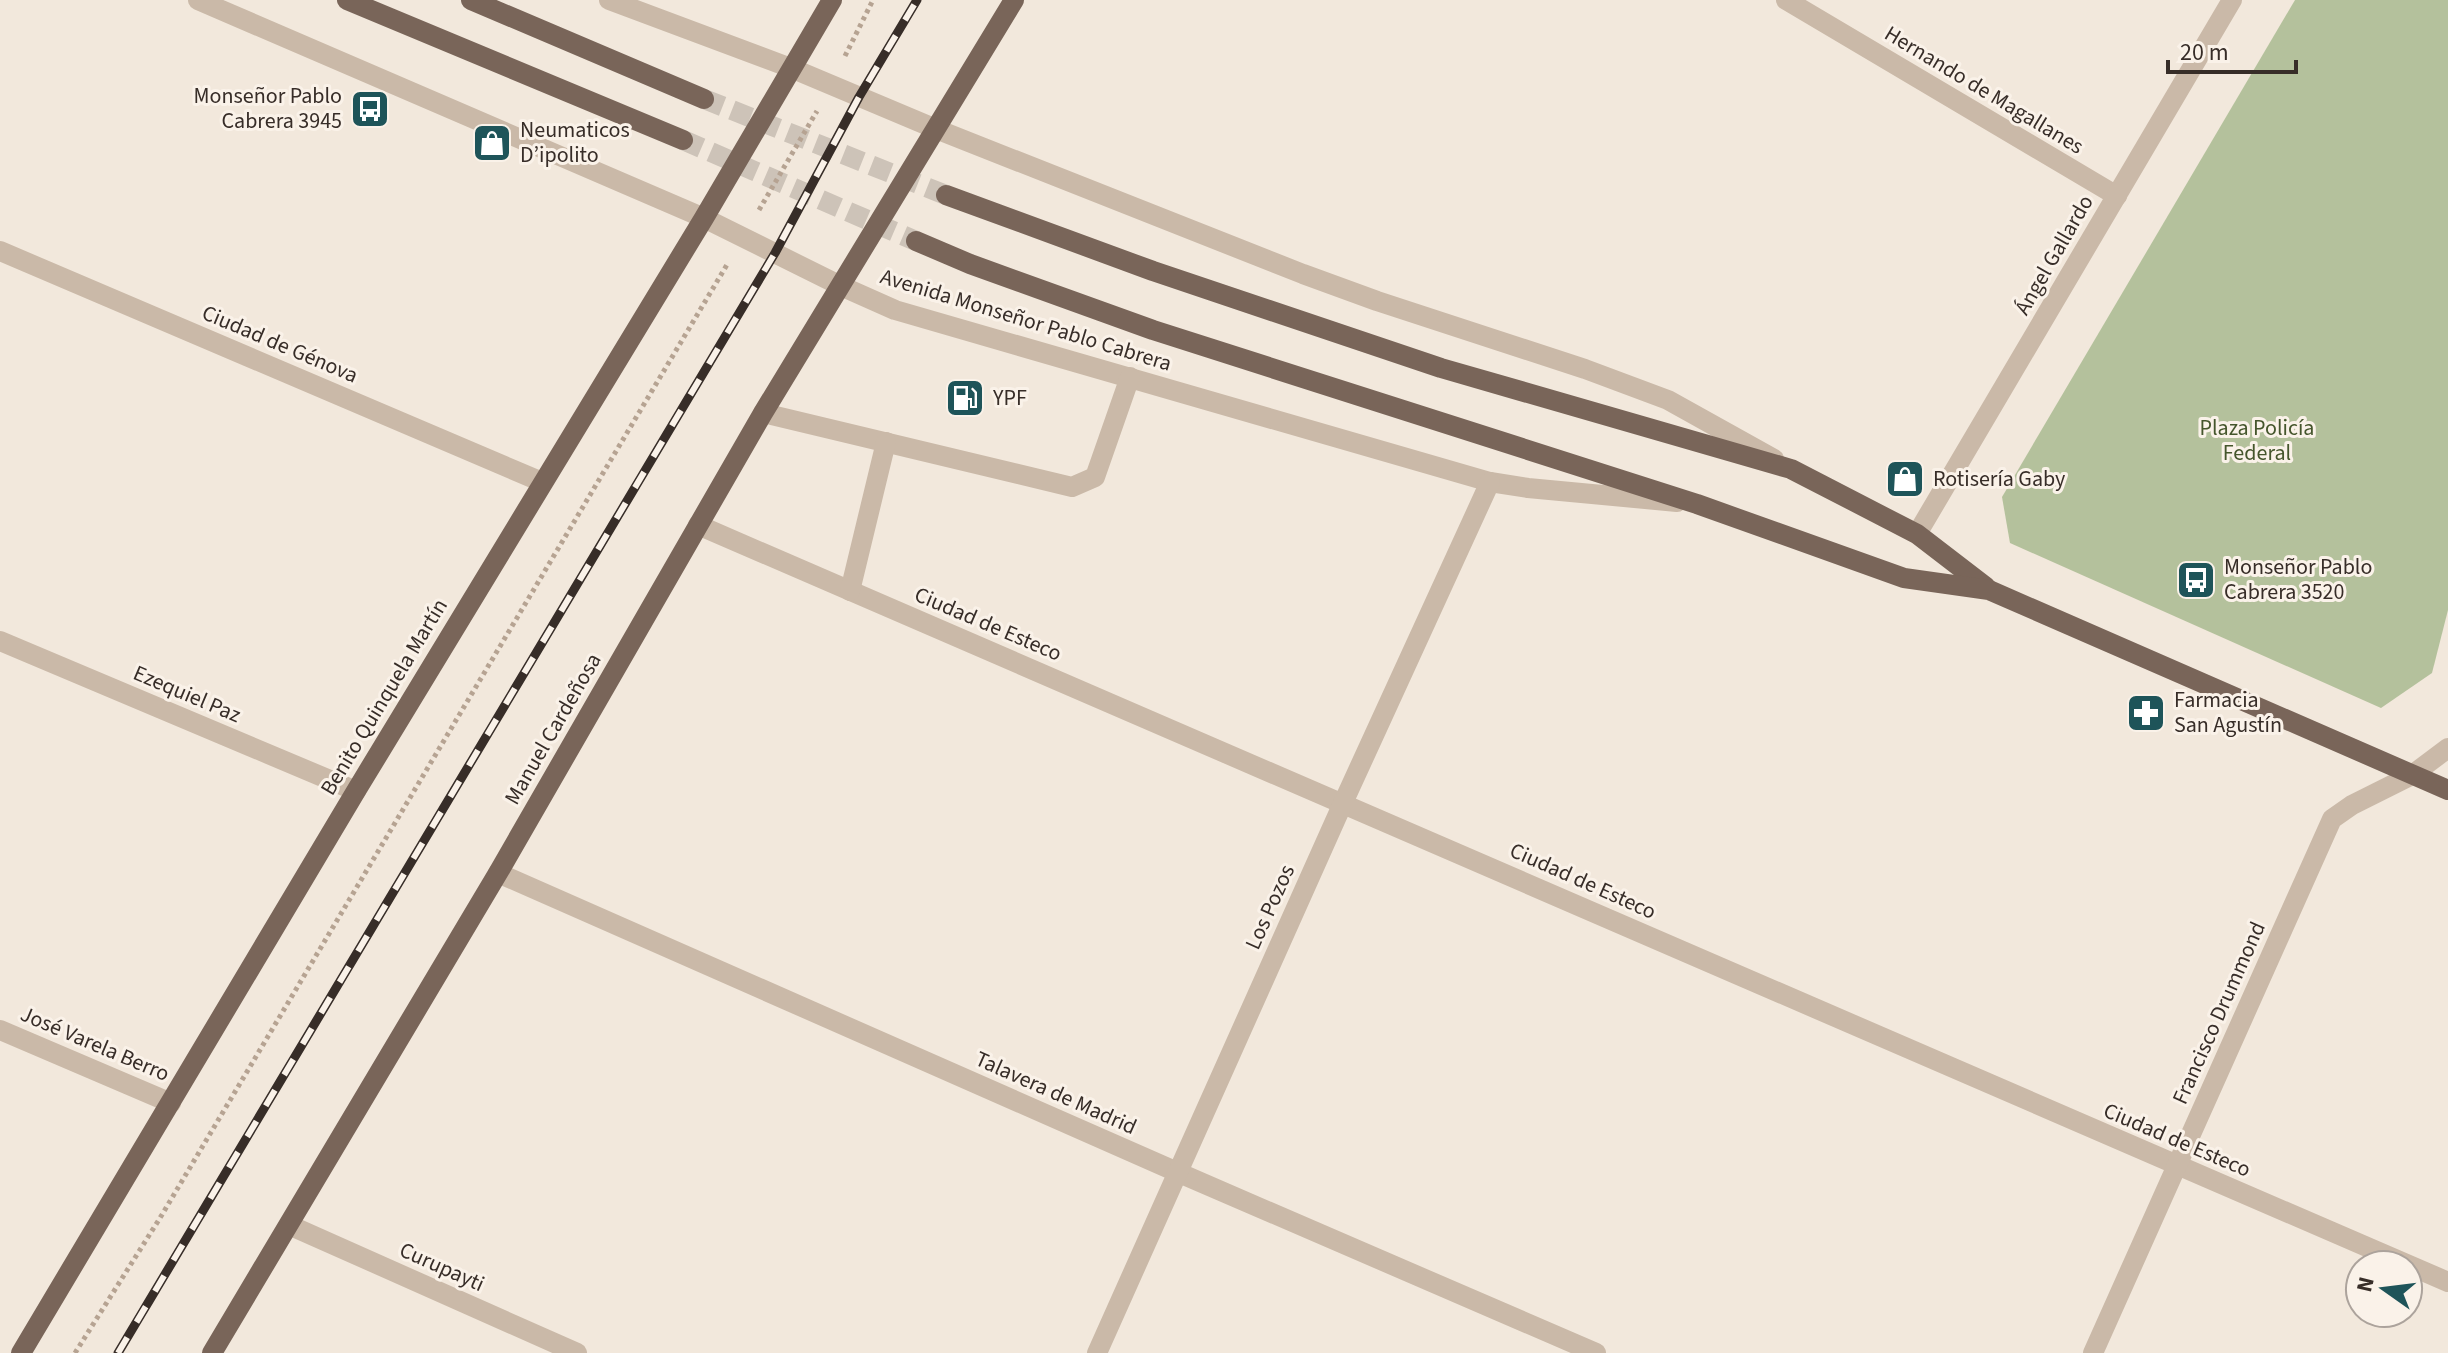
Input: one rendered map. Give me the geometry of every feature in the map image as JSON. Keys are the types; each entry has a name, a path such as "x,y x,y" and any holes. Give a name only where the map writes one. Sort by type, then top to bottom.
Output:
{"main road":[{"path":"347,0 683,140"},
{"path":"471,0 704,99"},
{"name":"Benito Quinquela Martín","path":"21,1353 832,0"},
{"name":"Manuel Cardeñosa","path":"212,1353 498,873 763,413 1014,0"},
{"name":"Avenida Monseñor Pablo Cabrera","path":"946,195 1153,271 1441,368 1791,469 1917,534 1989,590 2448,790"},
{"name":"Avenida Monseñor Pablo Cabrera","path":"916,241 970,264 1153,330 1697,504 1904,578 1989,590"}],"street":[{"name":"Avenida Monseñor Pablo Cabrera","path":"198,0 704,218 895,310 1490,482 1697,504"},
{"name":"Avenida Monseñor Pablo Cabrera","path":"609,0 832,84 936,129 1303,274 1668,400 1791,469"},
{"name":"Hernando de Magallanes","path":"1786,0 2117,196"},
{"name":"Ángel Gallardo","path":"1917,534 2232,0"},
{"name":"Ciudad de Génova","path":"0,251 542,482"},
{"path":"763,413 1072,487 1095,477 1130,377"},
{"path":"850,591 886,442"},
{"name":"Los Pozos","path":"1097,1353 1490,482"},
{"name":"Ciudad de Esteco","path":"698,525 2448,1282"},
{"name":"Ezequiel Paz","path":"0,641 356,791"},
{"name":"Francisco Drummond","path":"2093,1353 2332,819 2352,805 2412,775 2448,748"},
{"name":"Talavera de Madrid","path":"498,873 1596,1353"},
{"name":"José Varela Berro","path":"0,1030 171,1103"},
{"name":"Curupayti","path":"289,1225 577,1353"}],"path":[{"path":"75,1353 160,1218 744,236 832,84 873,0"}],"green space":[{"name":"Plaza Policía Federal","path":"2295,0 2448,0 2448,610 2432,673 2381,708 2010,543 2002,497"}],"tunnel":[{"path":"704,99 946,195"},
{"path":"683,140 916,241"}],"railway":[{"path":"118,1353 775,253 859,97 917,0"}],"place":[{"name":"Monseñor Pablo Cabrera 3945","path":"370,109"},
{"name":"Neumaticos D’ipolito","path":"492,143"},
{"name":"YPF","path":"965,398"},
{"name":"Rotisería Gaby","path":"1905,479"},
{"name":"Monseñor Pablo Cabrera 3520","path":"2196,580"},
{"name":"Farmacia San Agustín","path":"2146,713"}]}
